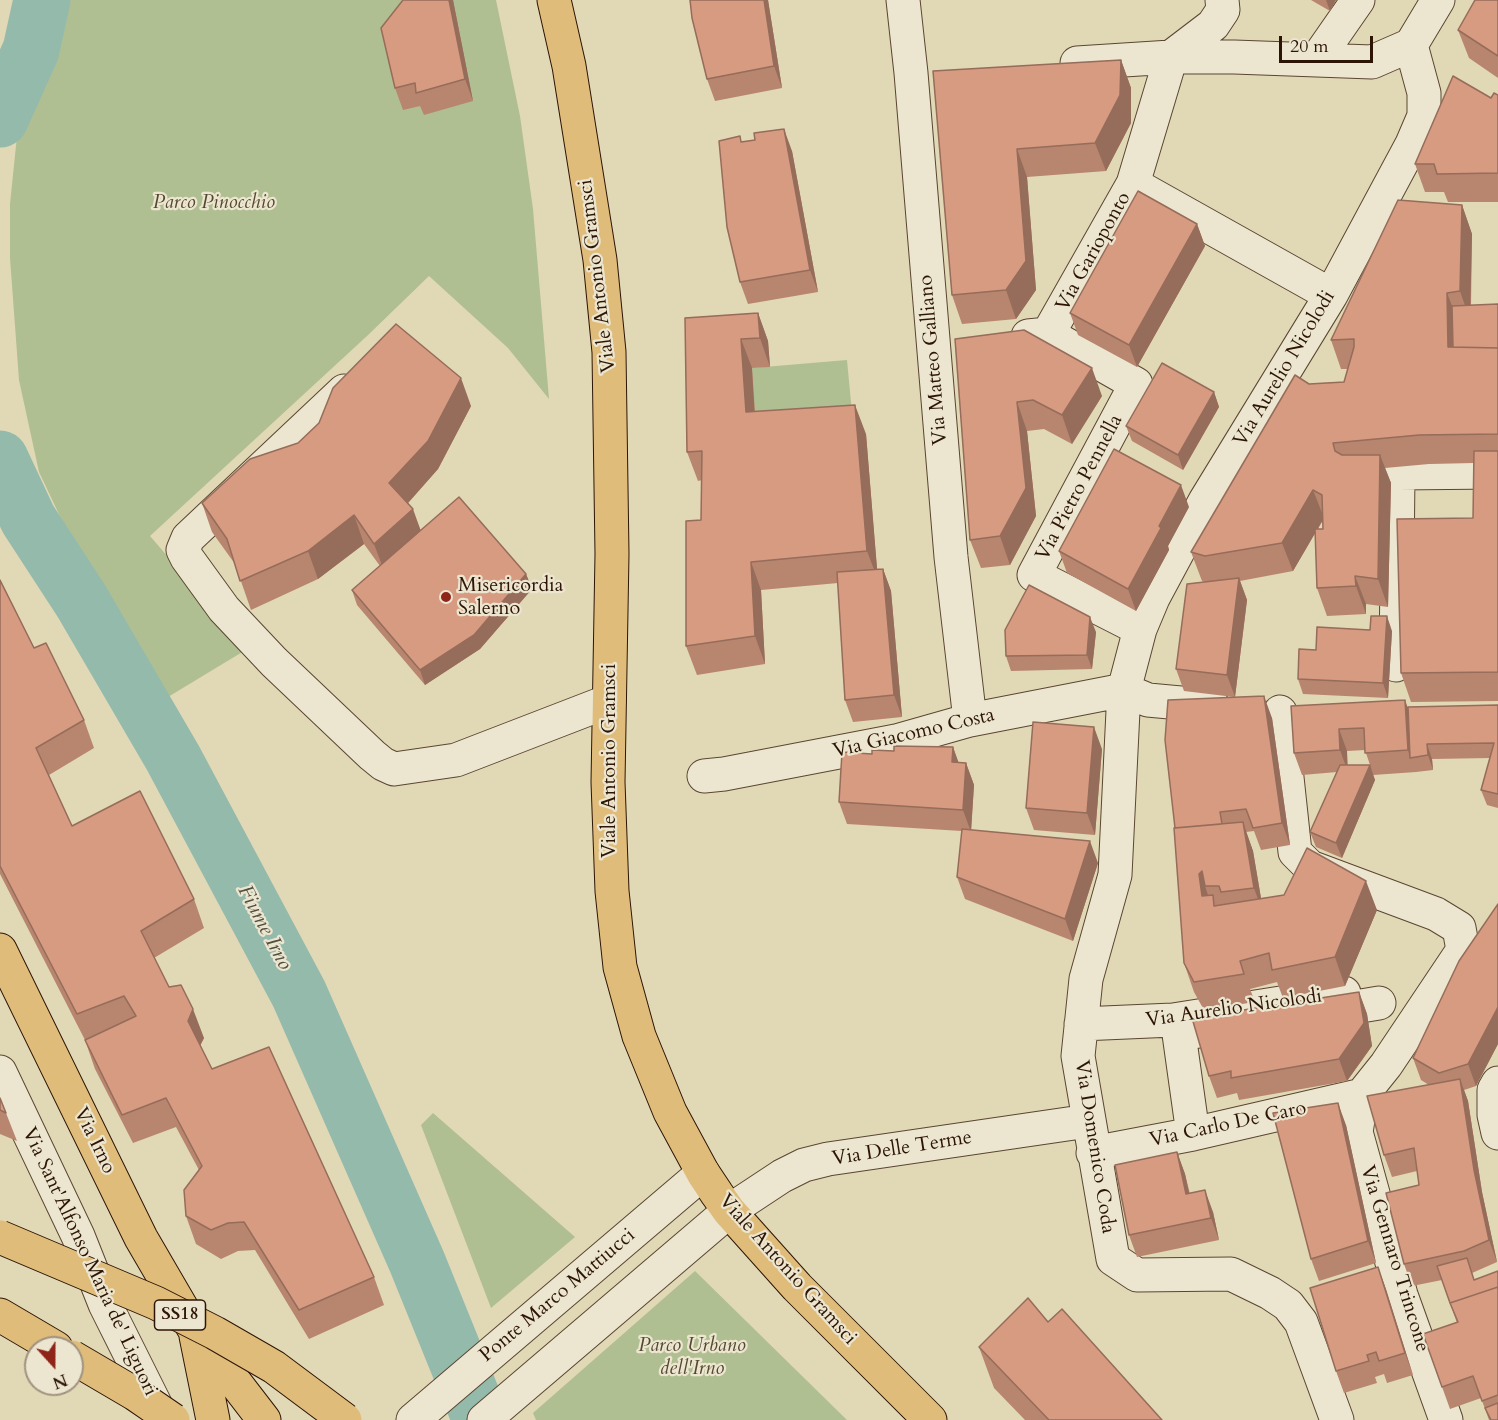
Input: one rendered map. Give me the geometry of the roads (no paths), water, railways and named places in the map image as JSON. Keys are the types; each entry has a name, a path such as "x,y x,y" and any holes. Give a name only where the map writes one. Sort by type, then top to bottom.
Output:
{"main road":[{"name":"Viale Antonio Gramsci","path":"554,0 569,66 600,260 609,352 612,554 608,782 612,891 621,967 643,1047 670,1112 703,1173 729,1211 797,1287 930,1420"},
{"name":"Via Irno","path":"0,950 141,1238 194,1329 264,1420"},
{"name":"SS18","path":"0,1237 156,1303 215,1333 274,1367 345,1420"},
{"path":"0,1315 36,1336"},
{"name":"Via Irno","path":"194,1329 213,1420"},
{"path":"84,1364 173,1420"}],"street":[{"name":"Via Matteo Galliano","path":"903,0 923,72 932,347 951,557 970,720"},
{"path":"1171,57 1213,25 1223,10 1222,0"},
{"path":"1317,59 1358,0"},
{"path":"1053,64 1171,57 1372,62 1411,45 1438,0"},
{"name":"Via Aurelio Nicolodi","path":"1124,690 1140,629 1153,598 1205,501 1331,295 1412,144 1424,116 1424,93 1411,45"},
{"name":"Via Garioponto","path":"1000,339 1048,334 1133,184 1171,57"},
{"path":"1133,184 1331,295"},
{"name":"Via Pietro Pennella","path":"1048,334 1136,384 1034,575 1140,629"},
{"path":"932,347 966,343"},
{"path":"344,392 188,538 183,550 196,573 224,609 274,662 372,755 394,769 447,762 609,701"},
{"path":"1102,448 1133,464"},
{"path":"1396,665 1398,472 1498,472"},
{"path":"1174,485 1205,501"},
{"path":"1124,690 1148,700 1280,712 1314,712"},
{"name":"Via Giacomo Costa","path":"704,776 896,741 970,720 1124,690"},
{"name":"Via Domenico Coda","path":"1124,690 1115,874 1086,980 1078,1056 1113,1259 1137,1275 1231,1274 1288,1305 1301,1322 1337,1420"},
{"path":"1280,712 1295,852 1310,867 1436,914 1459,928 1462,950 1386,1065 1362,1095"},
{"name":"Via Aurelio Nicolodi","path":"1081,1024 1173,1020 1365,998 1179,1034 1193,1134"},
{"name":"Via Sant'Alfonso Maria de' Liguori","path":"0,1072 78,1236 105,1304 163,1420"},
{"path":"1498,1083 1494,1090 1494,1115 1498,1133"},
{"name":"Via Carlo De Caro","path":"1093,1153 1193,1134 1362,1095"},
{"name":"Via Gennaro Trincone","path":"1362,1095 1356,1132 1401,1295 1446,1420"},
{"name":"Via Delle Terme","path":"729,1211 782,1176 812,1163 1088,1120"},
{"name":"Ponte Marco Mattiucci","path":"413,1420 703,1173"},
{"path":"484,1420 729,1211"}],"waterway":[{"name":"Fiume Irno","path":"0,119 31,50 42,0"},
{"name":"Fiume Irno","path":"0,459 28,519 82,602 173,758 299,994 417,1262 481,1420"}],"place":[{"name":"Misericordia Salerno","path":"446,597"}],"park label":[{"name":"Parco Pinocchio","path":"214,203"},
{"name":"Parco Urbano dell'Irno","path":"692,1358"}]}
